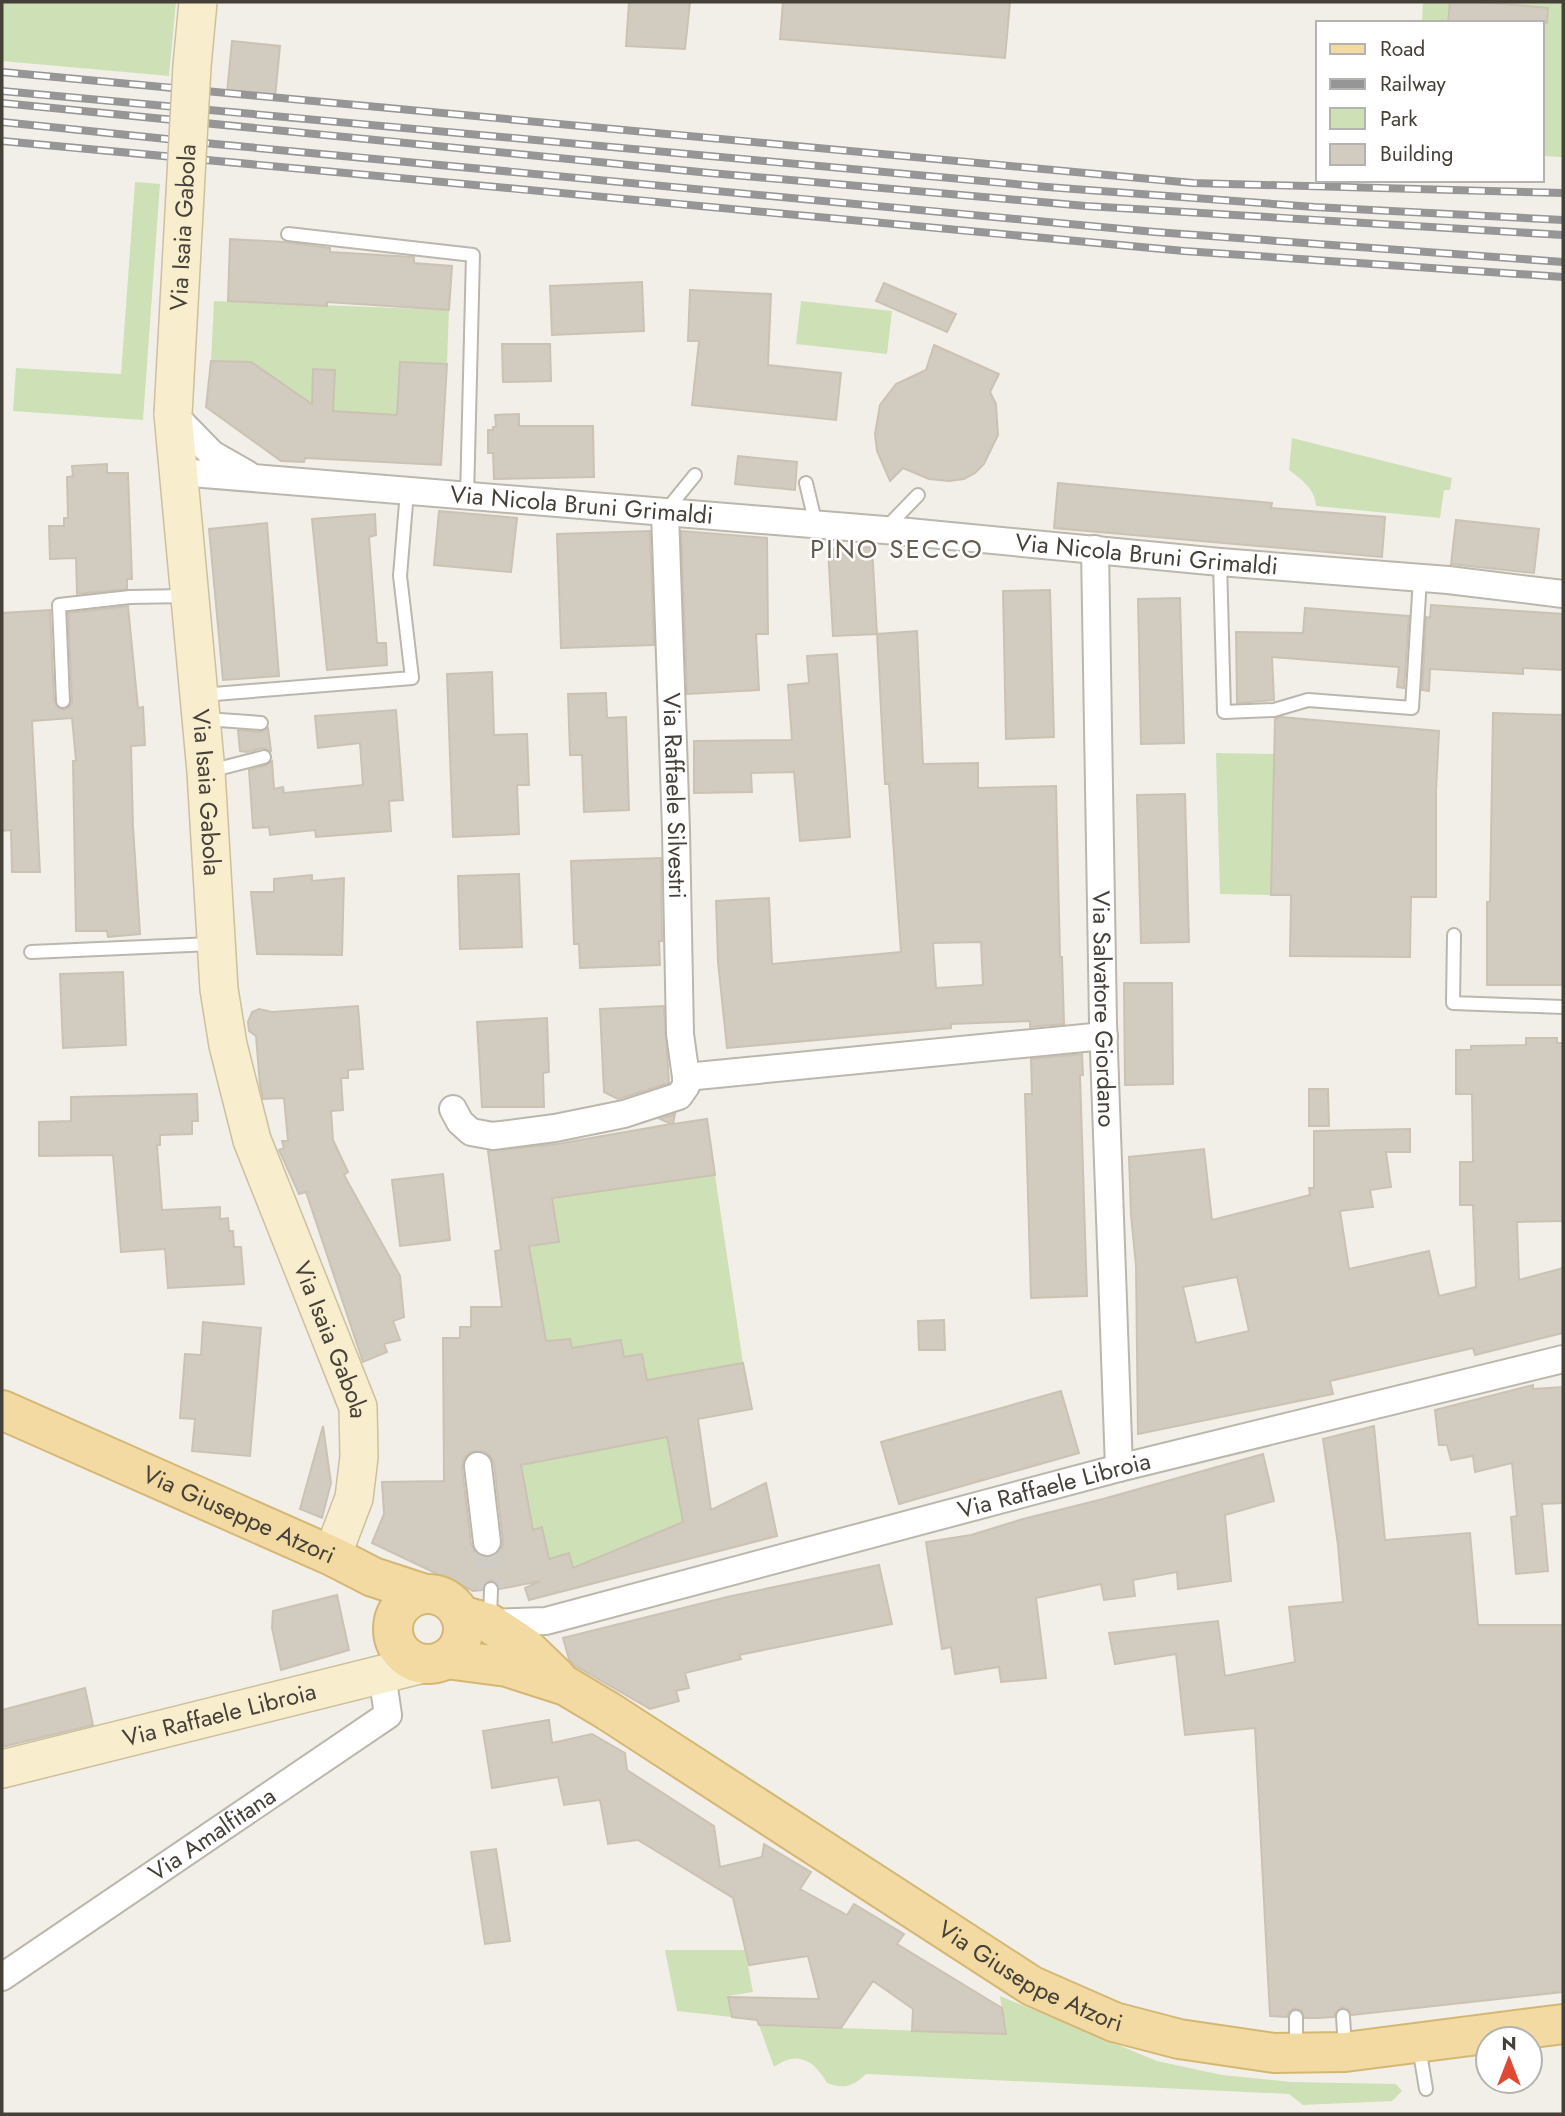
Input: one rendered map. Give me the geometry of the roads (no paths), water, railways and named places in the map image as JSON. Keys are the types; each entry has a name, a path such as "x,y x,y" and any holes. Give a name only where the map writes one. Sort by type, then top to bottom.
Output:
{"main road":[{"name":"Via Giuseppe Atzori","path":"2,1410 332,1556 373,1577 480,1609 526,1645 566,1686 1032,1986 1114,2022 1179,2039 1274,2053 1296,2035 1344,2034 1418,2043 1563,2024"},
{"path":"373,1577 408,1655"},
{"path":"408,1655 397,1611 405,1603 425,1594"},
{"path":"408,1655 460,1644 463,1634 480,1609"},
{"path":"408,1655 526,1645"}],"street":[{"name":"Via Isaia Gabola","path":"198,2 192,66 173,414 206,772 219,989 228,1045 252,1140 358,1408 359,1457 354,1498 332,1556"},
{"name":"Via Nicola Bruni Grimaldi","path":"173,414 212,454 243,473 269,480"},
{"name":"Via Nicola Bruni Grimaldi","path":"179,472 884,530 1420,578 1563,594"},
{"name":"Via Raffaele Silvestri","path":"665,512 680,1034 686,1077"},
{"name":"Via Salvatore Giordano","path":"1095,549 1104,1036 1119,1468"},
{"path":"453,1109 460,1122 471,1132 493,1136 555,1128 624,1114 679,1096 686,1086 686,1077 1104,1036"},
{"name":"Via Raffaele Libroia","path":"526,1645 1119,1468 1563,1359"},
{"path":"478,1466 487,1542"},
{"name":"Via Raffaele Libroia","path":"29,1760 408,1655"},
{"name":"Via Amalfitana","path":"2,1977 388,1714 408,1655"}],"lane":[{"path":"288,234 474,255 467,496"},
{"path":"665,512 695,475"},
{"path":"806,483 816,525"},
{"path":"200,707 412,678 400,576 407,491"},
{"path":"884,530 918,495"},
{"path":"1220,562 1224,712 1274,710 1308,700 1412,708 1420,578"},
{"path":"63,701 59,605 130,597 190,596"},
{"path":"200,707 261,723"},
{"path":"206,772 264,757"},
{"path":"1454,935 1453,1003 1563,1007"},
{"path":"31,952 216,944"},
{"path":"1418,2043 1426,2089"}],"tunnel":[{"path":"487,1542 491,1589"}],"railway":[{"path":"2,72 1193,183 1563,193"},
{"path":"2,91 1047,187 1314,207 1563,220"},
{"path":"2,103 710,173 1086,206 1563,235"},
{"path":"2,122 1155,232 1563,262"},
{"path":"2,141 1184,251 1563,277"}],"district":[{"name":"PINO SECCO","path":"897,549"}]}
